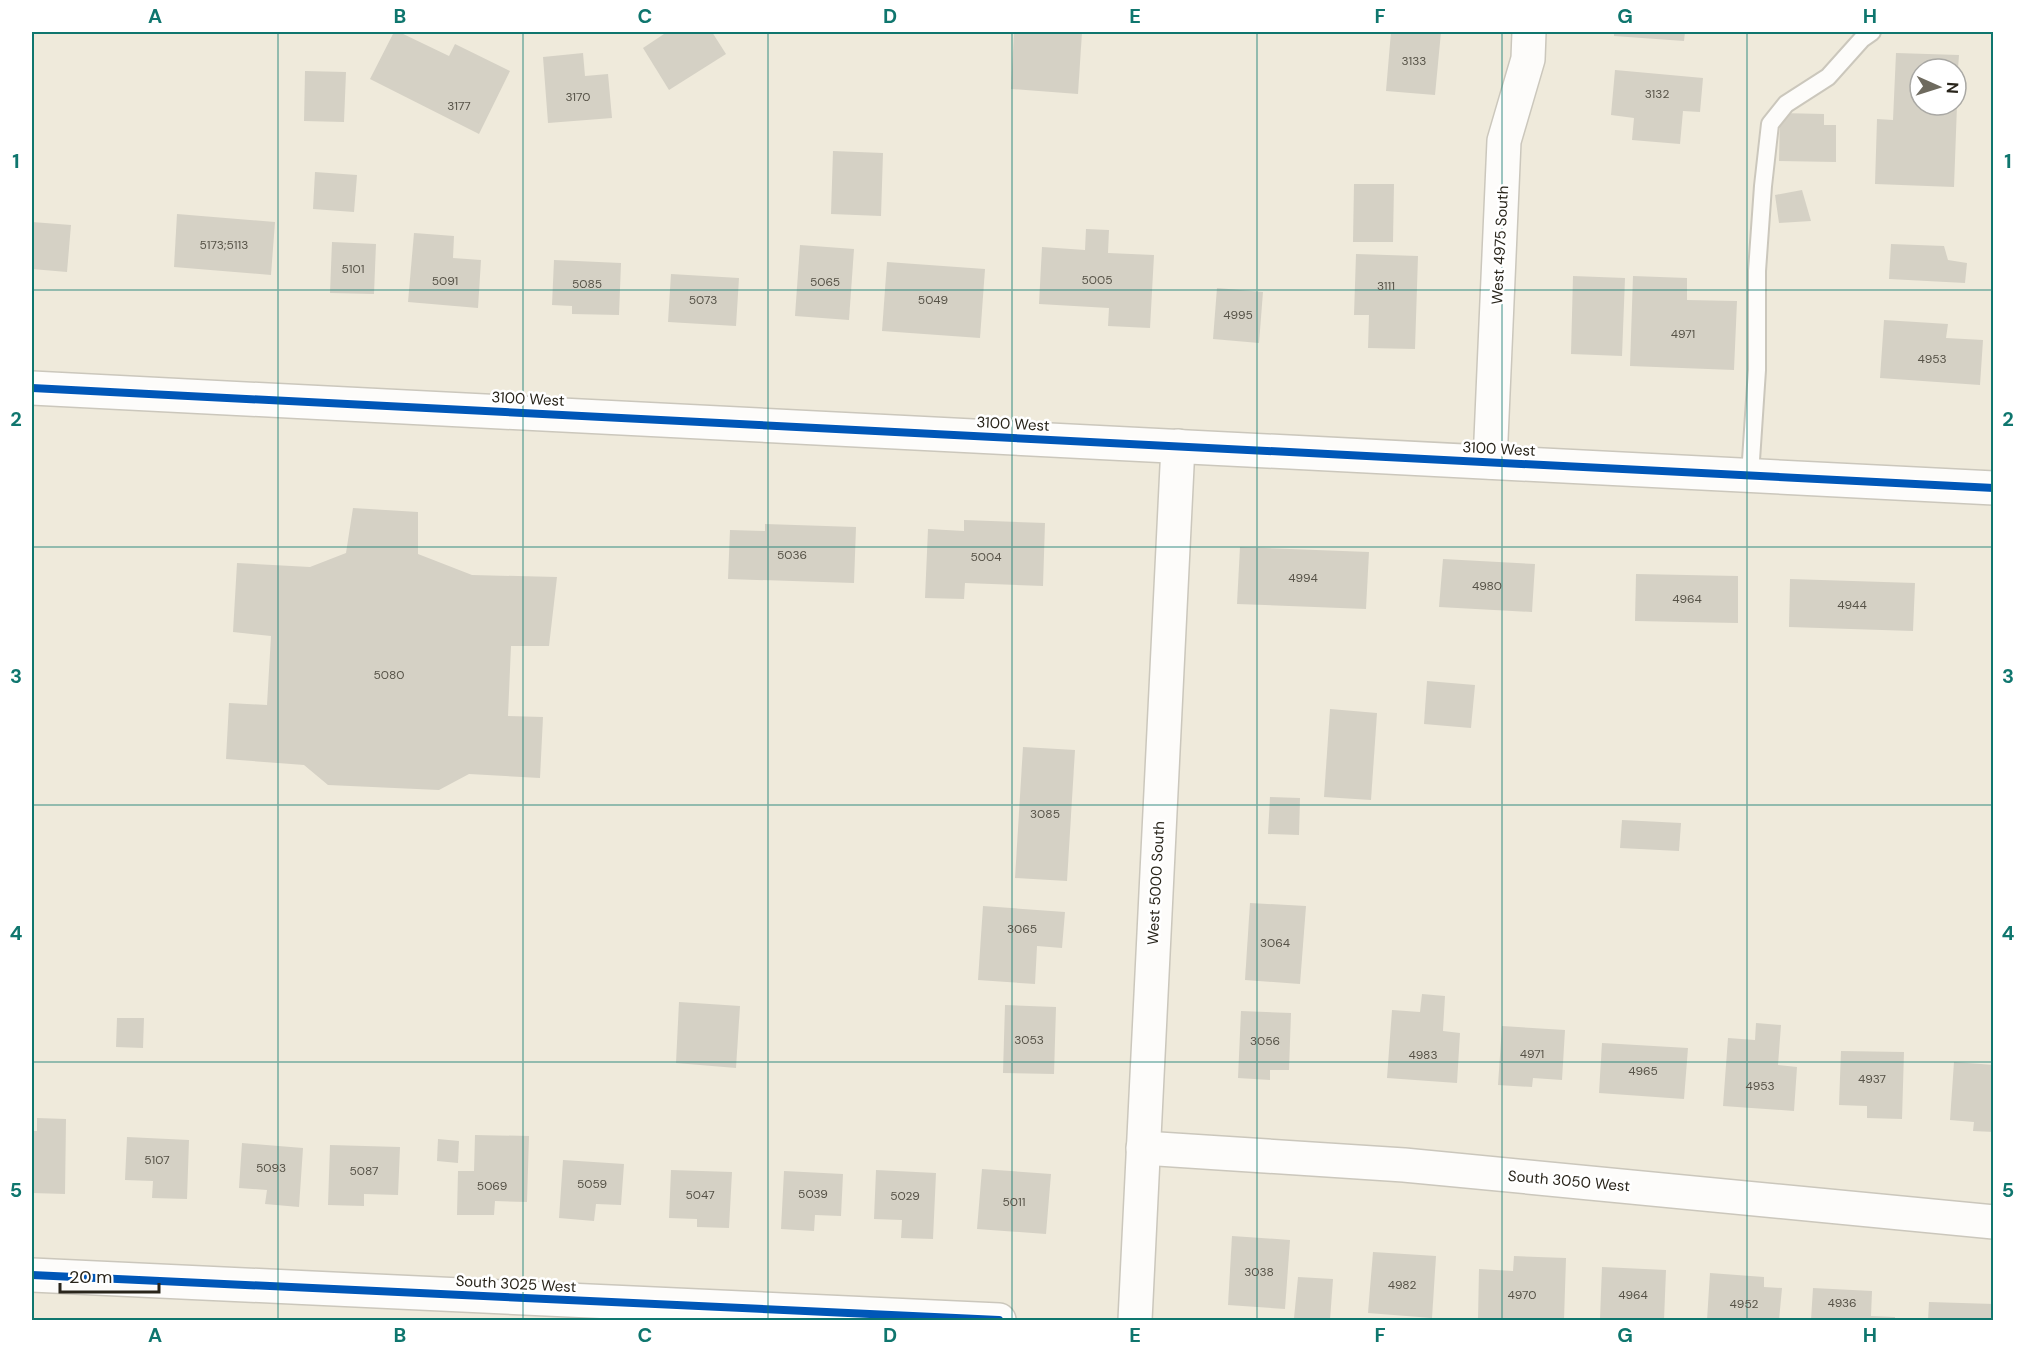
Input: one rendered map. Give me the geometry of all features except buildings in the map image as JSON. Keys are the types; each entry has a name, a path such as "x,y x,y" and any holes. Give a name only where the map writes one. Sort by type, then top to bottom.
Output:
{"street":[{"name":"West 4975 South","path":"1490,462 1504,141 1528,59 1529,32"},
{"name":"3100 West","path":"32,388 1994,488"},
{"name":"West 5000 South","path":"1135,1320 1178,446"},
{"name":"South 3050 West","path":"1143,1148 1404,1165 1994,1222"},
{"name":"South 3025 West","path":"32,1275 999,1320"}],"lane":[{"path":"1750,475 1757,370 1757,271 1770,124 1786,104 1828,77 1862,39 1872,32"}],"cycle path":[{"path":"32,388 1994,488"},
{"path":"32,1275 999,1320"}]}
